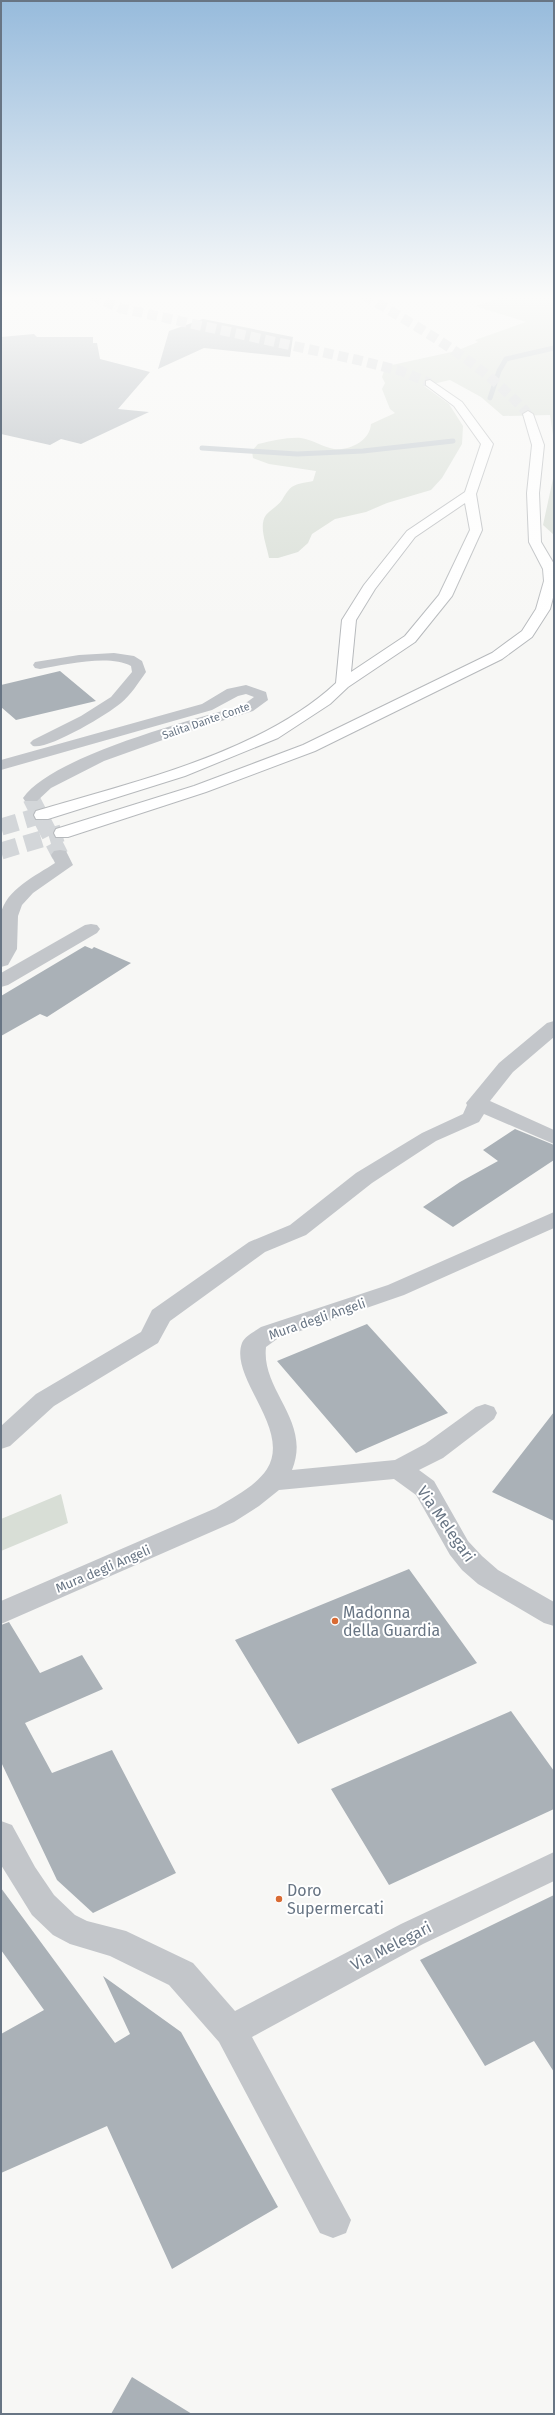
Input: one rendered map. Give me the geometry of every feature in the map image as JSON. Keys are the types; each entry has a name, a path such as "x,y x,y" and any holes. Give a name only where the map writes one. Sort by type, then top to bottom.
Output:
{"highway":[{"path":"42,815 179,773 273,735 325,701 343,684 410,638 445,596 476,530 470,494 487,444 460,408"},
{"path":"62,833 200,789 309,748 497,656 527,634 543,609 551,581 550,569 535,542 533,493 538,445 528,414"},
{"path":"343,684 349,620 369,588 411,534 470,494"}],"street":[{"path":"1,756 47,739 86,719 116,700 139,672 140,668 138,664 131,659 114,657 40,665"},
{"name":"Salita Dante Conte","path":"1,765 207,707 233,691 247,690 261,695 261,700 248,708 75,768 44,784 31,798"},
{"path":"1,960 10,940 9,916 11,910 27,889 64,866 64,862 60,855"},
{"path":"1,981 91,929"},
{"path":"1,1440 45,1400 150,1337 160,1316 257,1247 298,1230 364,1178 429,1137 472,1118 476,1103 490,1084 554,1027"},
{"path":"476,1103 554,1138"},
{"name":"Mura degli Angeli","path":"1,1613 226,1515 253,1498 274,1481 285,1459 283,1430 252,1360 254,1344 269,1333 372,1300 542,1231 554,1219"},
{"path":"274,1481 399,1469 434,1451 485,1413"},
{"name":"Via Melegari","path":"399,1469 425,1488 459,1548 472,1563 488,1577 554,1615"},
{"path":"1,1835 24,1877 43,1906 64,1925 81,1934 115,1942 181,1974 231,2031 333,2220"},
{"name":"Via Melegari","path":"231,2031 412,1934 554,1866"}],"shaded area":[{"path":"389,408 451,408 463,426 462,444 442,478 431,490 387,503 366,512 335,519 312,534 308,543 298,552 278,558 269,558 263,530 266,515 280,502 288,490 297,484 313,481 316,471 269,464 253,458 252,451 258,444 296,438 305,439 334,449 346,448 358,444 363,440 370,430 371,424 395,413"},
{"path":"493,408 554,408 554,442 550,415 503,416"},
{"path":"554,474 554,535 543,525"},
{"path":"61,1494 68,1523 1,1551 1,1519"}],"building":[{"path":"1,408 119,408 118,409 149,412 81,444 61,439 50,445 1,434"},
{"path":"60,671 96,701 16,720 1,707 1,685"},
{"path":"85,946 92,949 94,947 131,963 47,1017 40,1014 1,1036 1,996"},
{"path":"515,1129 554,1145 554,1160 453,1227 423,1207 460,1182 498,1161 483,1150"},
{"path":"367,1324 448,1413 356,1453 277,1361"},
{"path":"554,1412 554,1521 492,1492"},
{"path":"409,1569 477,1663 298,1744 235,1640"},
{"path":"9,1622 40,1673 82,1655 103,1689 25,1723 52,1773 112,1750 176,1873 93,1913 57,1880 1,1762 1,1625"},
{"path":"511,1711 554,1771 554,1809 389,1885 331,1789"},
{"path":"1,1888 115,2043 130,2034 103,1976 181,2032 278,2207 172,2269 107,2126 1,2173 1,2034 44,2010 1,1950"},
{"path":"554,1895 554,2072 534,2041 485,2066 420,1960"},
{"path":"132,2377 192,2414 111,2414"}],"waterway":[{"path":"202,448 297,454 363,451 453,441"}],"tunnel":[{"path":"522,408 528,414"},
{"path":"31,798 60,855"},
{"path":"1,827 42,815"},
{"path":"1,851 62,833"}],"place":[{"name":"Madonna della Guardia","path":"335,1621"},
{"name":"Doro Supermercati","path":"279,1899"}]}
